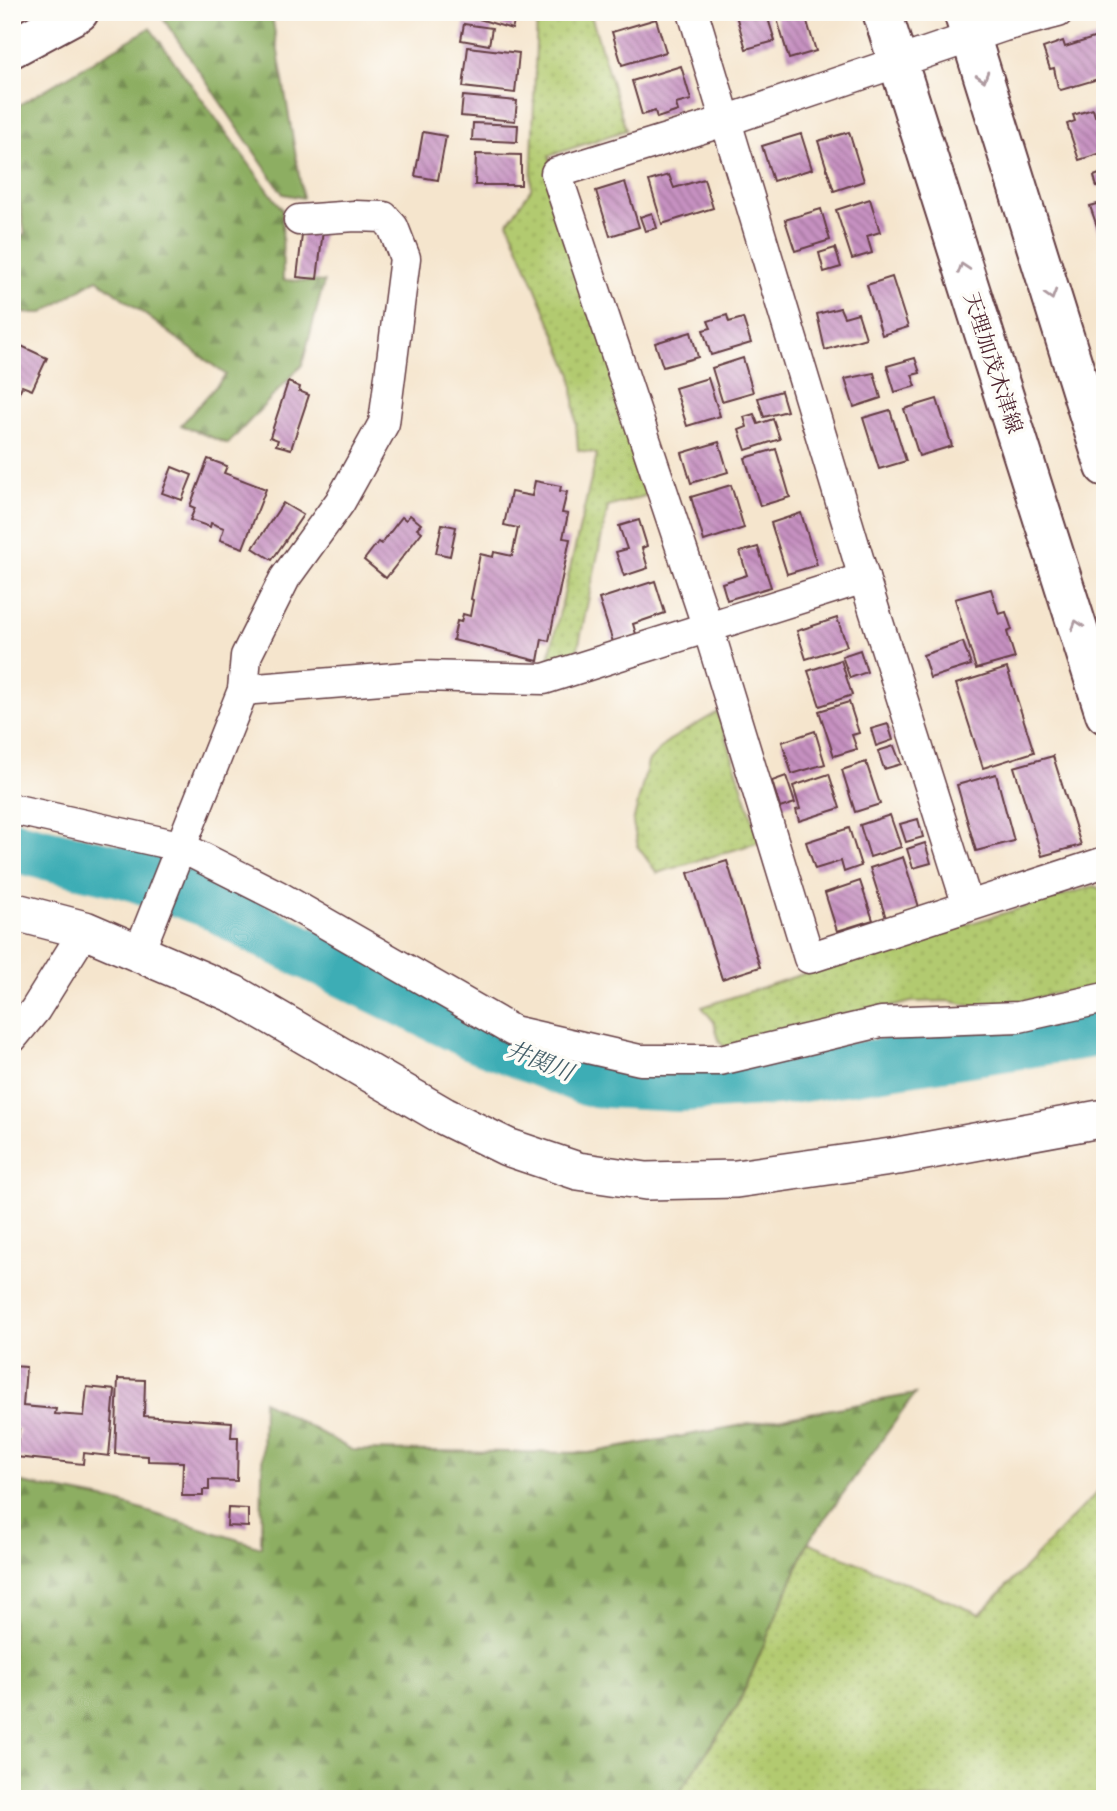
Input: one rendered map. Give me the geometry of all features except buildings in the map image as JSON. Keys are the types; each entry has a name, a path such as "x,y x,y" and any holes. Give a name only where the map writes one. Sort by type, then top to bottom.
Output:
{"main road":[{"path":"12,48 79,12"},
{"name":"天理加茂木津線","path":"882,12 1105,714"},
{"path":"967,25 1104,464"}],"street":[{"path":"693,12 864,579 968,906"},
{"path":"1058,12 967,25 898,63 556,173 708,628 808,958 1105,862"},
{"path":"144,939 243,690 246,656 285,578 340,502 384,423 405,258 393,227 384,217 299,220"},
{"path":"243,690 420,676 544,680 864,579"},
{"path":"12,809 179,846 278,896 513,1031 640,1060 720,1060 881,1023 1018,1017 1105,998"},
{"path":"12,911 85,930 144,939 454,1122 507,1147 578,1171 646,1181 736,1179 898,1156 1105,1118"},
{"path":"12,1038 36,1010 85,930"}],"green space":[{"path":"169,12 277,12 272,16 303,198 283,194 162,17"},
{"path":"537,12 590,12 626,130 549,156 651,494 608,507 576,658 547,666 597,454 578,450 572,375 508,222 531,189"},
{"path":"150,28 282,209 283,280 324,282 302,365 228,444 181,425 226,375 97,279 43,313 12,313 12,239 25,234 12,161 12,109"},
{"path":"718,712 760,842 657,873 638,847 633,823 648,762 668,741"},
{"path":"1094,886 1105,891 1105,985 1047,995 992,1010 949,1001 911,1002 727,1049 719,1041 714,1022 702,1007 803,974"},
{"path":"915,1394 808,1542 738,1705 675,1799 12,1799 12,1481 114,1501 261,1547 263,1401 352,1450 589,1453"},
{"path":"1105,1484 1105,1799 675,1799 738,1705 808,1542 980,1614"}],"waterway":[{"name":"井関川","path":"12,846 131,874 212,903 265,933 470,1033 590,1081 680,1086 776,1080 1105,1030"}]}
